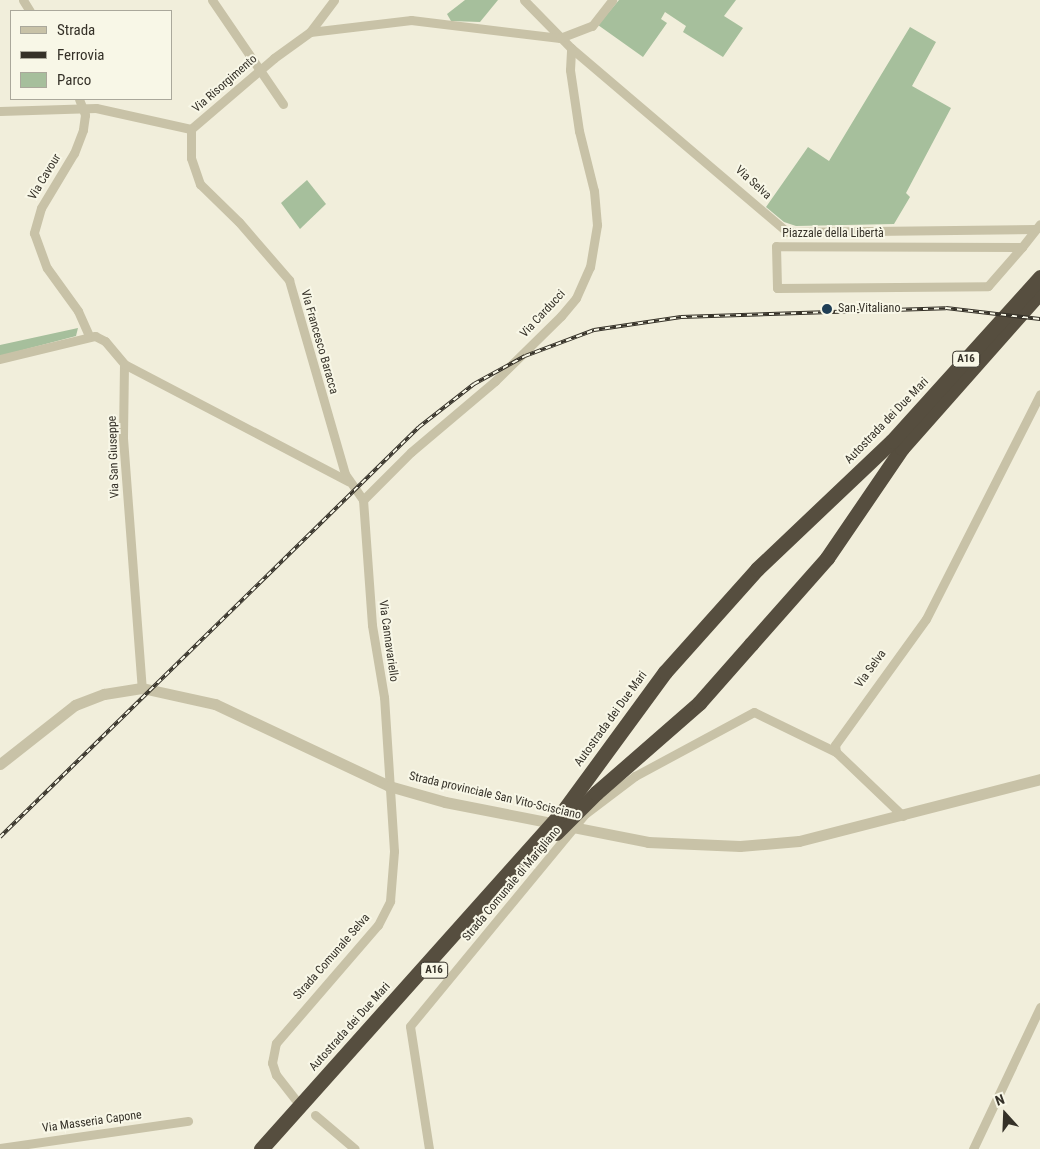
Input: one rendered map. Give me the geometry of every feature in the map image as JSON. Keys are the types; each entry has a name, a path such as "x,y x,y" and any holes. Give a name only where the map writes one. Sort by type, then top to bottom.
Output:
{"highway":[{"name":"Autostrada dei Due Mari","path":"261,1149 561,814 648,690 757,569 892,441 1040,277"},
{"name":"Autostrada dei Due Mari","path":"273,1149 576,812 699,703 827,558 902,448 1040,292"}],"street":[{"path":"212,0 283,104"},
{"path":"310,32 334,0"},
{"name":"Via Selva","path":"524,0 571,48 787,232 1038,226"},
{"path":"310,32 411,20 560,38 592,26 612,0"},
{"name":"Via Risorgimento","path":"0,111 83,108 191,129 259,70 310,32"},
{"name":"Via Carducci","path":"363,500 411,452 495,381 561,316 576,298 590,267 598,225 594,191 579,131 570,70 571,48"},
{"path":"79,100 83,108"},
{"name":"Via Cavour","path":"83,108 83,130 74,153 41,208 34,233 47,268 78,311 89,336"},
{"name":"Via Francesco Baracca","path":"191,129 191,158 200,184 239,222 288,280 348,481 363,500"},
{"path":"1022,247 1038,226"},
{"name":"Piazzale della Libertà","path":"776,246 1022,247 988,286 777,288 776,246"},
{"path":"0,359 89,336 105,341 124,364 348,481"},
{"name":"Via San Giuseppe","path":"124,364 123,438 142,688"},
{"name":"Via Selva","path":"836,752 836,740 926,619 1040,394"},
{"name":"Via Cannavariello","path":"363,500 367,581 384,697 389,786"},
{"name":"Strada provinciale San Vito-Scisciano","path":"0,764 75,706 104,694 142,688 223,707 389,786 523,817 648,842 740,846 822,837 903,816"},
{"name":"Strada Comunale di Marigliano","path":"429,1149 410,1026 585,814 635,776 754,712 836,752"},
{"path":"836,752 903,816 1040,779"},
{"name":"Strada Comunale Selva","path":"295,1099 276,1075 272,1063 276,1043 385,914 390,901 394,851 389,786"},
{"path":"973,1149 1040,1007"},
{"path":"315,1115 355,1149"},
{"name":"Via Masseria Capone","path":"0,1148 188,1122"}],"green space":[{"path":"465,0 498,0 480,22 451,21 447,14"},
{"path":"619,0 736,0 724,16 743,28 723,57 683,32 686,26 665,12 661,19 667,23 643,57 598,25"},
{"path":"910,27 936,42 912,86 951,108 906,193 910,197 894,224 796,226 784,222 766,207 808,147 829,161"},
{"path":"307,180 326,204 300,229 281,203"},
{"path":"78,328 76,336 0,356 0,345"}],"railway":[{"path":"0,837 419,427 474,384 525,356 594,330 681,317 946,308 1040,319"}],"place":[{"name":"San Vitaliano","path":"827,309"}]}
